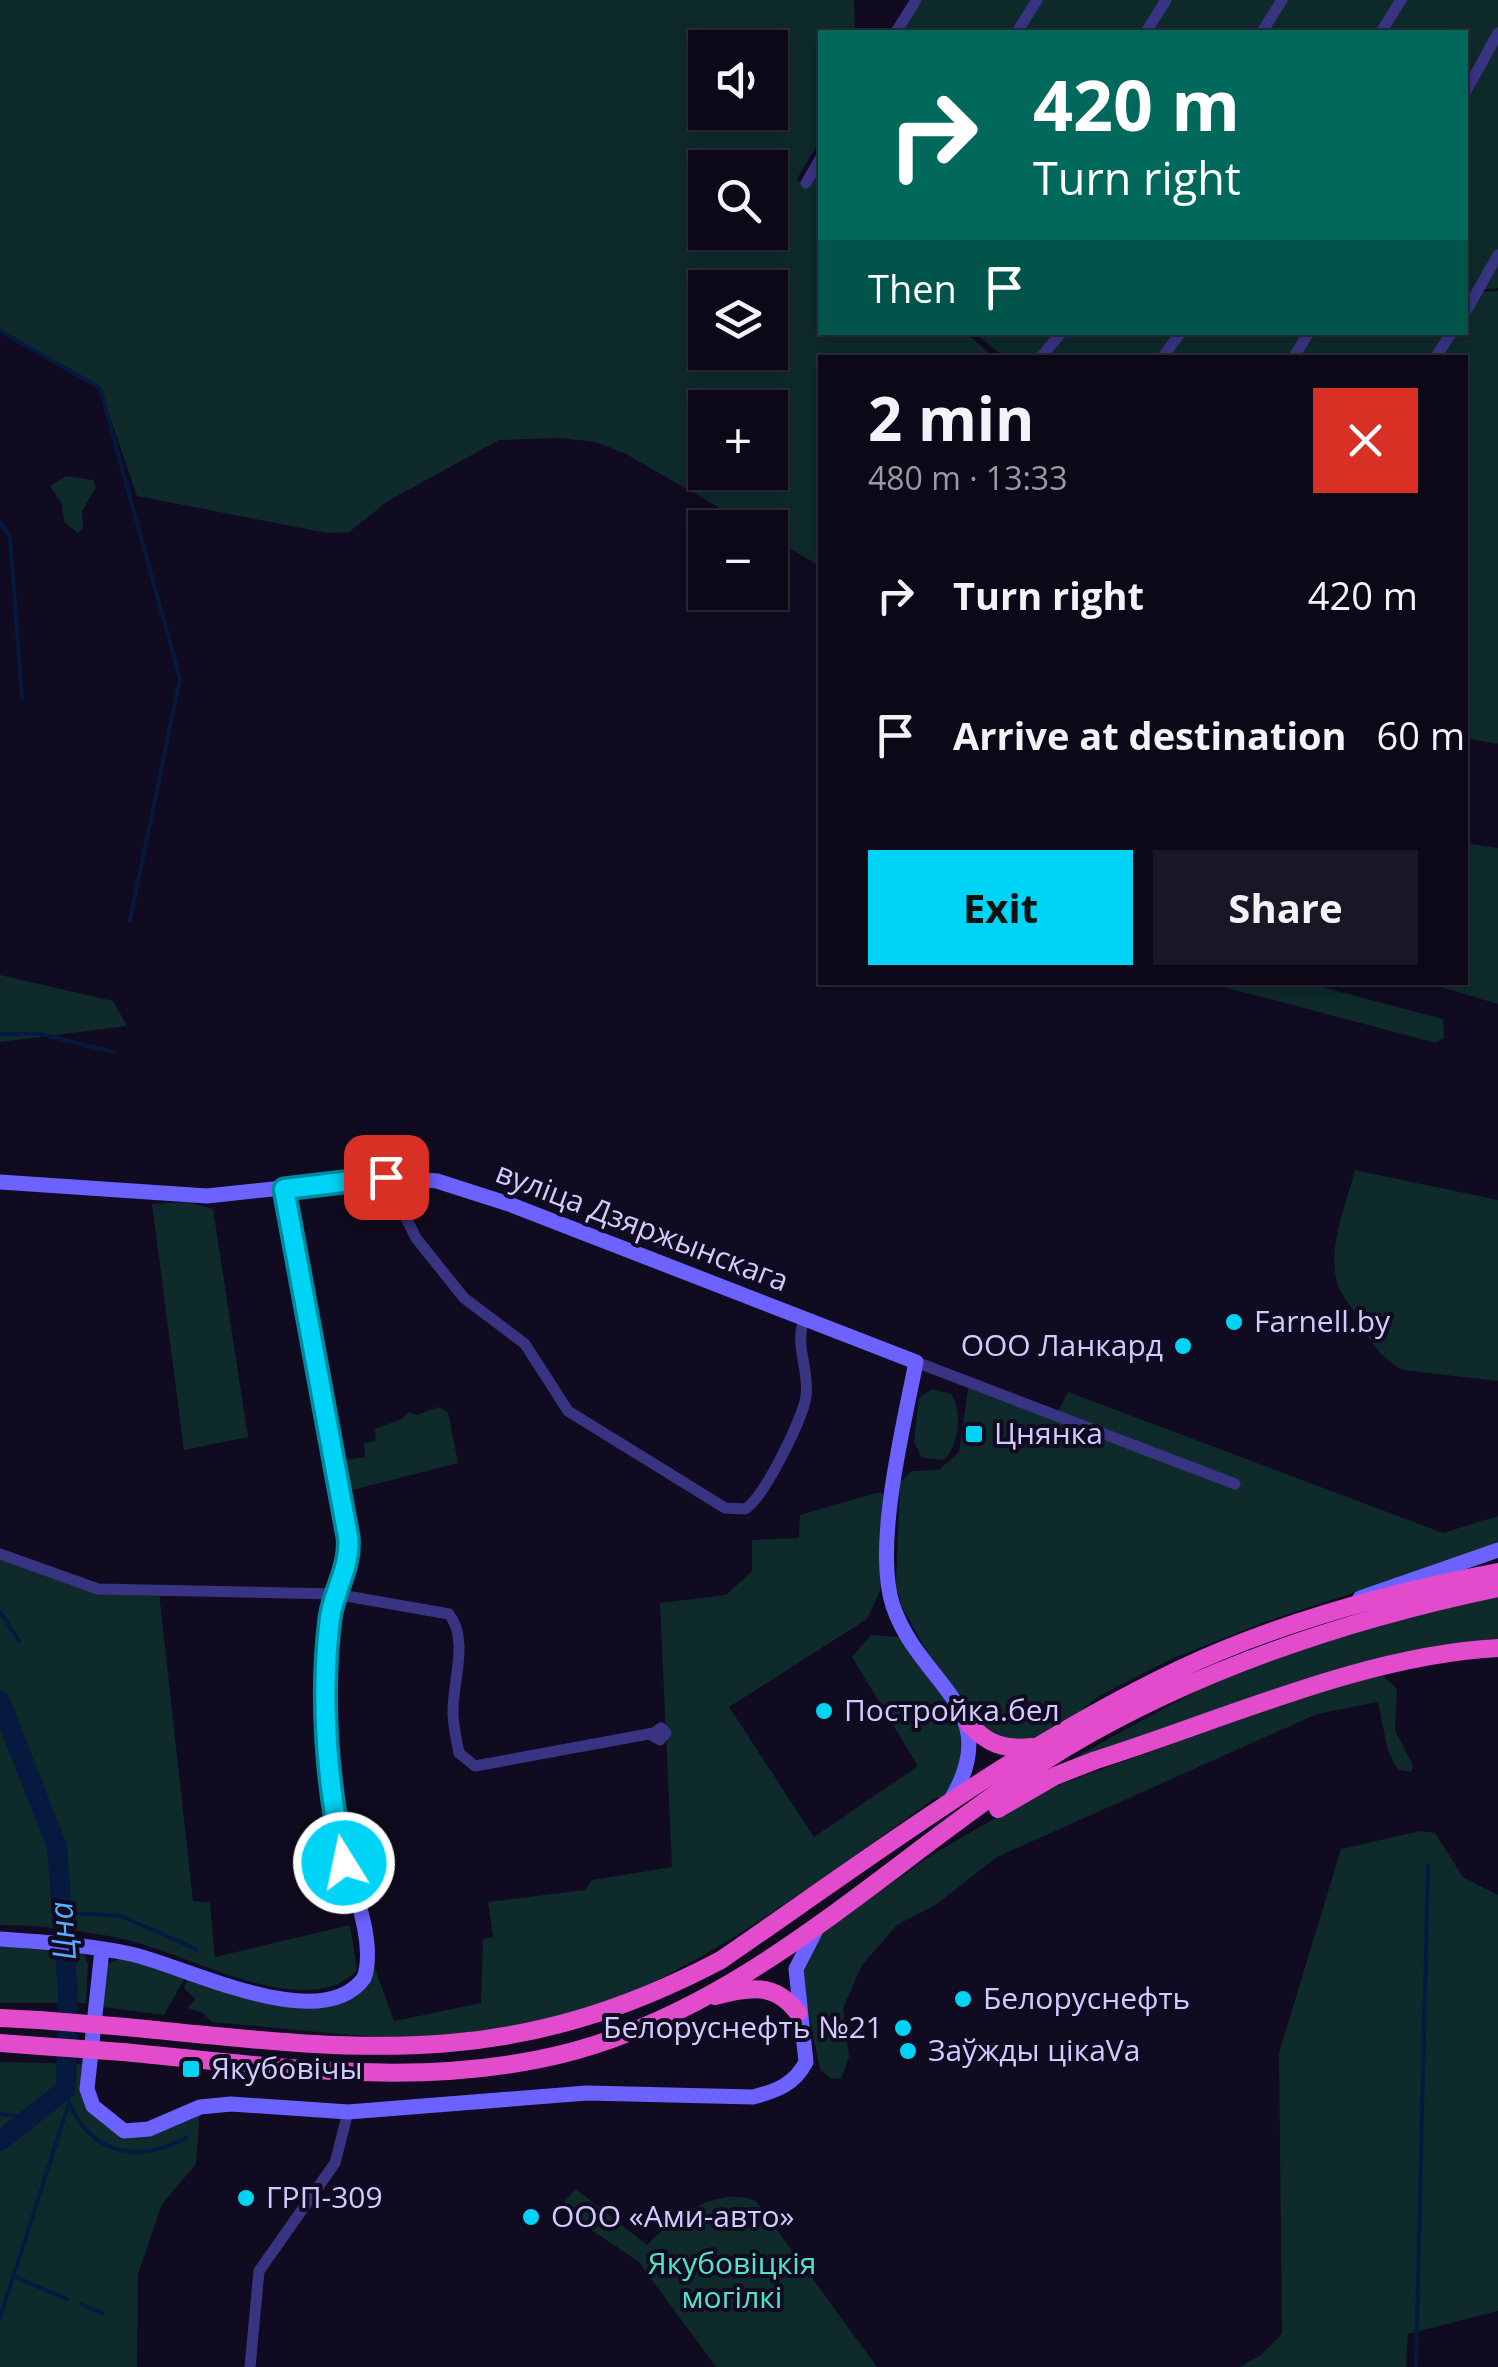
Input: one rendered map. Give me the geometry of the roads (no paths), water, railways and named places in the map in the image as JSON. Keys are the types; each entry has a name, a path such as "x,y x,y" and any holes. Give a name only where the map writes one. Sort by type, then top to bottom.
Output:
{"highway":[{"path":"0,2018 382,2048 445,2046 539,2032 666,1989 721,1960 1038,1746 1180,1669 1319,1616 1498,1572"},
{"path":"0,2043 393,2074 484,2069 618,2038 696,2002 818,1926 1066,1748 1197,1682 1338,1628 1498,1588"},
{"path":"890,1874 1056,1776 1096,1760 1344,1678 1427,1656 1498,1648"},
{"path":"968,1724 980,1737 1002,1748 1038,1746"},
{"path":"696,2002 764,1988 788,2000 798,2013"}],"main road":[{"name":"вуліца Дзяржынскага","path":"0,1182 207,1196 386,1177 462,1187 916,1362"},
{"path":"0,1939 43,1941 144,1957 268,1995 308,2002 336,2000 364,1978 369,1952 338,1836 328,1729 326,1665 335,1594 346,1570 348,1537 284,1189"},
{"path":"916,1362 893,1492 889,1591 908,1635 968,1724 970,1763 948,1804"},
{"path":"1319,1616 1379,1589 1498,1550"},
{"path":"102,1950 87,2089 93,2106 124,2131 149,2129 200,2107 231,2104 348,2112 587,2093 753,2097 775,2092 800,2074 806,2049 798,2013 796,1969 818,1926"}],"street":[{"path":"897,30 916,0"},
{"path":"1018,30 1037,0"},
{"path":"1147,30 1166,0"},
{"path":"1263,30 1282,0"},
{"path":"1382,30 1401,0"},
{"path":"1468,87 1498,33"},
{"path":"806,183 818,162"},
{"path":"1468,308 1498,256"},
{"path":"1043,355 1059,335"},
{"path":"386,1177 404,1221 437,1265 464,1298 525,1344 568,1411 725,1508 746,1509 759,1498 803,1407 806,1388 799,1334 804,1318"},
{"name":"вуліца Дзяржынскага","path":"916,1362 1235,1484"},
{"path":"0,1554 77,1585 159,1592 335,1594 449,1614 459,1638 453,1718 465,1762 488,1766 649,1734"},
{"path":"250,2367 259,2271 335,2164 348,2112"}],"waterway":[{"path":"0,331 100,388 180,679 130,920"},
{"path":"0,522 10,536 22,698"},
{"path":"0,1034 40,1034 114,1052"},
{"path":"0,1612 19,1641"},
{"name":"Цна","path":"0,1701 57,1847 68,1994 66,2089 0,2141"},
{"path":"1416,2367 1428,1866"},
{"path":"61,1912 121,1916 196,1949"},
{"path":"0,2318 69,2103 66,2089"},
{"path":"69,2103 90,2134 119,2150 152,2150 187,2137"},
{"path":"0,2114 31,2118"},
{"path":"13,2276 67,2299"},
{"path":"81,2304 102,2313"}],"place":[{"name":"Farnell.by","path":"1234,1322"},
{"name":"ООО Ланкард","path":"1183,1346"},
{"name":"Цнянка","path":"974,1434"},
{"name":"Постройка.бел","path":"824,1711"},
{"name":"Белоруснефть","path":"963,1999"},
{"name":"Белоруснефть №21","path":"903,2028"},
{"name":"Заўжды цікаVа","path":"908,2051"},
{"name":"Якубовічы","path":"191,2069"},
{"name":"ГРП-309","path":"246,2198"},
{"name":"ООО «Ами-авто»","path":"531,2217"}],"park label":[{"name":"Якубовіцкія могілкі","path":"732,2281"}]}
